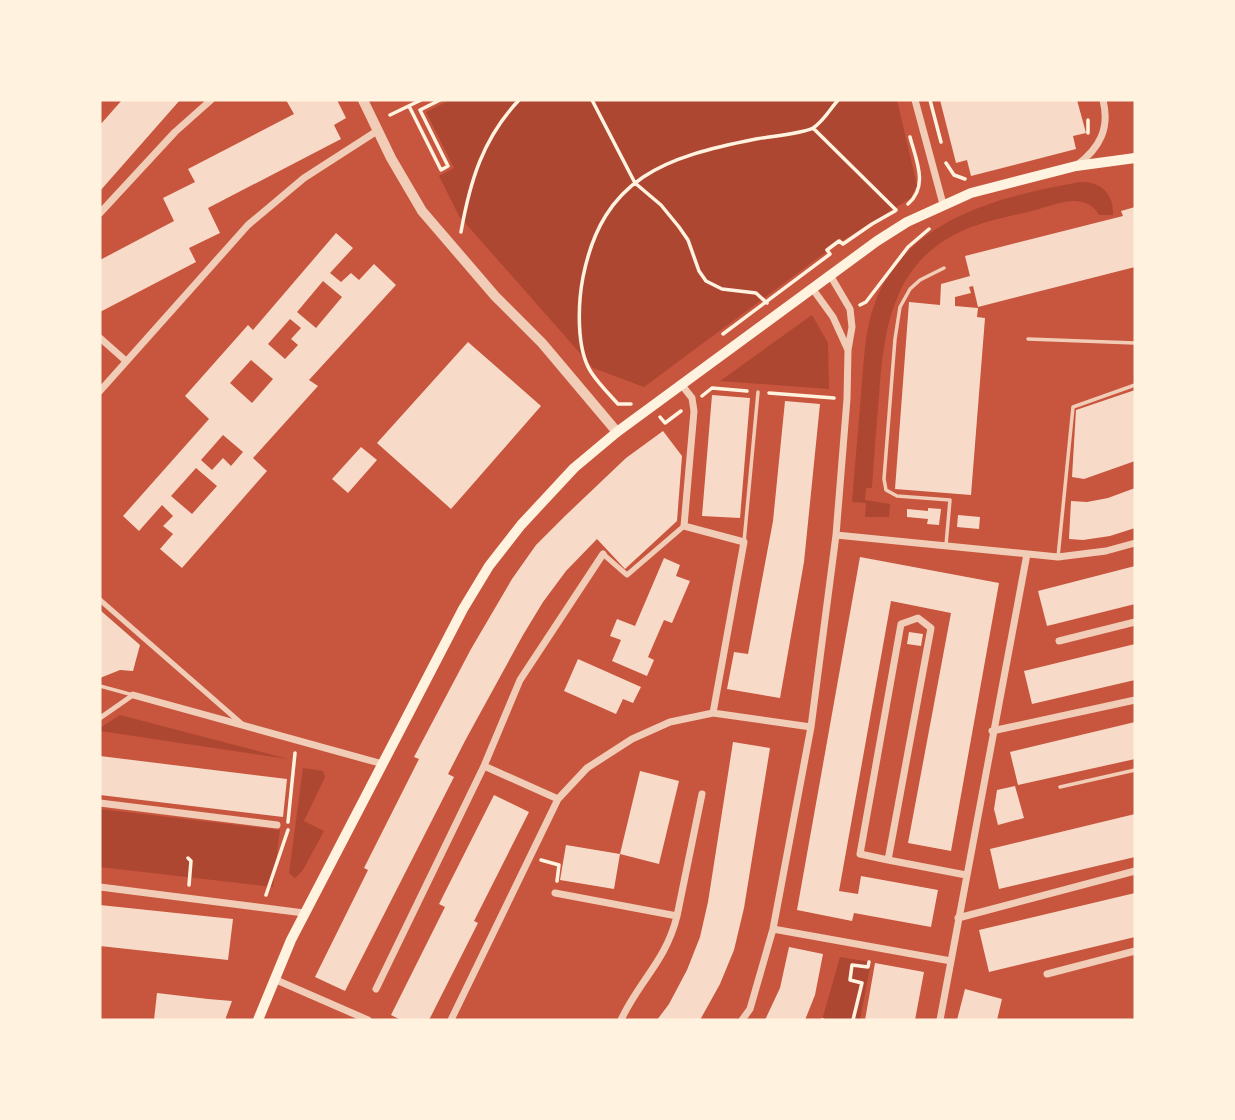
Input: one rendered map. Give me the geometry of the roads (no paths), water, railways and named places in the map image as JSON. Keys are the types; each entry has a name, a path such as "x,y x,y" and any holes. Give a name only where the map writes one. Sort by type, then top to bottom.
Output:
{"main road":[{"path":"258,1020 304,913 463,609 489,566 521,525 574,468 681,384 907,222 971,193 1076,166 1135,158"}],"street":[{"path":"100,213 175,132 211,100"},
{"path":"363,100 408,189 432,225 495,296 550,352 617,432"},
{"path":"915,100 943,204"},
{"path":"1076,166 1094,149 1105,129 1107,115 1103,100"},
{"path":"100,391 223,252 275,201 304,178 377,131"},
{"path":"742,1020 750,1009 773,929 811,727 836,535 847,399 848,350 852,327 850,309 830,275"},
{"path":"812,288 833,317 848,350"},
{"path":"100,338 126,362"},
{"path":"376,989 484,766 520,680 603,554 627,575 684,526 694,411 692,398 681,384"},
{"path":"684,526 744,542 713,713"},
{"path":"836,535 1058,557 1107,551 1135,543"},
{"path":"940,1020 1027,554"},
{"path":"100,600 245,726"},
{"path":"888,859 930,628 918,618 901,624 860,855 966,875"},
{"path":"1059,641 1135,622"},
{"path":"100,718 132,695 383,764"},
{"path":"992,731 1135,700"},
{"path":"451,1020 558,799 587,768 632,739 670,722 713,713 811,727"},
{"path":"484,766 558,799"},
{"path":"621,1020 658,963 673,932 702,794"},
{"path":"100,803 277,825"},
{"path":"958,918 1135,871"},
{"path":"100,887 304,913"},
{"path":"555,893 677,916"},
{"path":"773,929 951,961"},
{"path":"1047,974 1135,951"},
{"path":"274,979 369,1020"}],"lane":[{"path":"944,268 920,280 910,289 900,307 884,480 886,490 897,496 950,500 946,545"},
{"path":"1028,339 1135,343"},
{"path":"1058,557 1073,407 1135,385"},
{"path":"744,542 758,392"},
{"path":"100,686 132,695"},
{"path":"1059,787 1135,770"}]}
